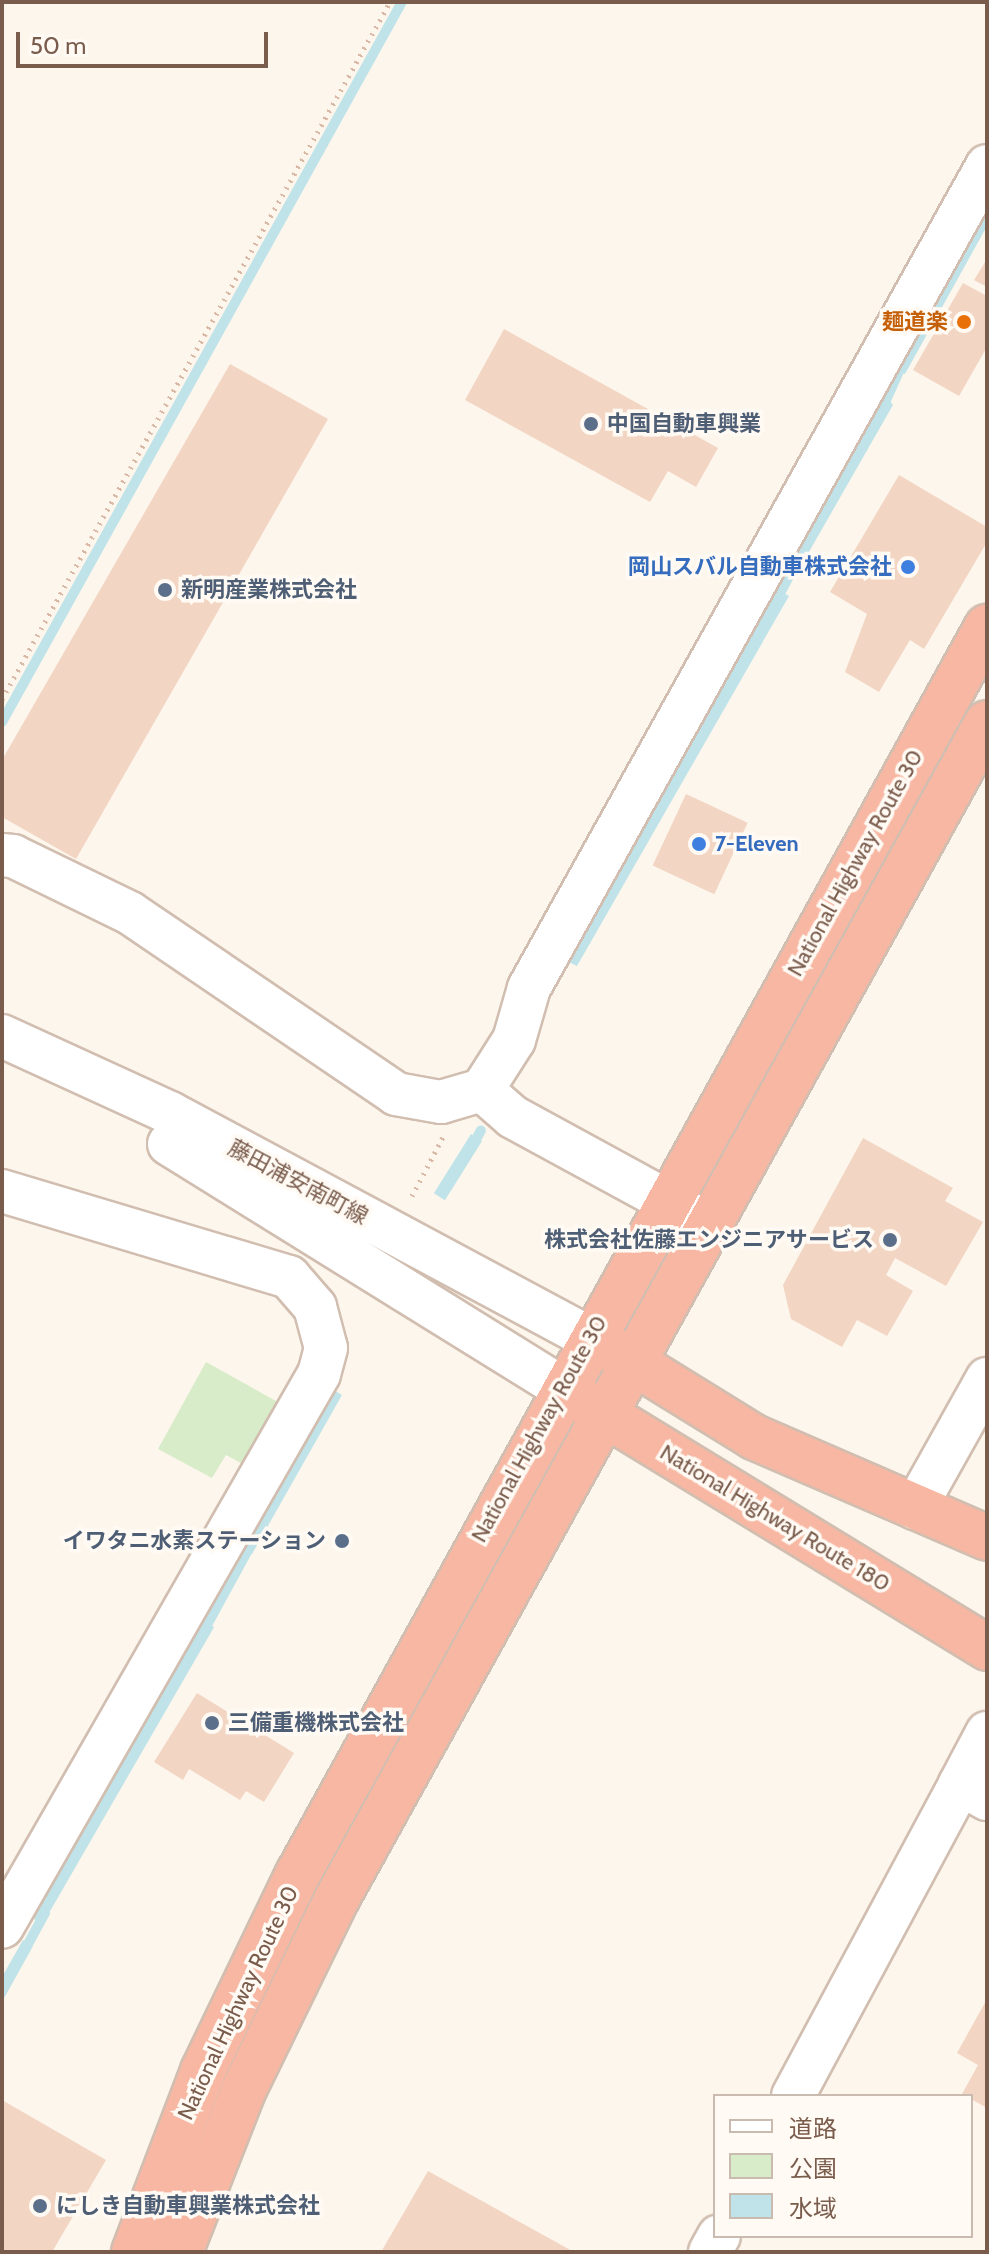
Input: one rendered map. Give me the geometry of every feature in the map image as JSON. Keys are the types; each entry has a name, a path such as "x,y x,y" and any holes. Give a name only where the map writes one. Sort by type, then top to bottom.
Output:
{"highway":[{"name":"National Highway Route 30","path":"134,2252 203,2071 255,1960 562,1388 987,627"},
{"name":"National Highway Route 30","path":"180,2252 237,2105 292,1985 987,723"},
{"path":"590,1338 636,1362 754,1437 987,1538"},
{"name":"National Highway Route 180","path":"562,1388 987,1648"}],"street":[{"path":"472,1095 514,1040 529,988 987,166"},
{"path":"2,855 13,856 130,913 396,1094 418,1101 472,1095 712,1225"},
{"path":"2,1004 43,1030 63,1061"},
{"name":"藤田浦安南町線","path":"2,1036 63,1061 590,1338"},
{"name":"藤田浦安南町線","path":"2,1054 191,1156 562,1388"},
{"path":"2,1191 289,1277 315,1307 326,1348 319,1374 2,1927"},
{"path":"915,1508 987,1379"},
{"path":"794,2094 973,1791 987,1733"}],"path":[{"path":"2,699 390,2"},
{"path":"412,1196 472,1095"}],"green space":[{"path":"206,1362 285,1406 250,1468 226,1455 212,1478 158,1449"}],"water":[{"path":"987,193 987,226 905,374 895,369"},
{"path":"882,390 893,405 802,564 791,557"},
{"path":"773,587 789,596 577,966 564,960"},
{"path":"471,1134 482,1141 445,1200 434,1193"},
{"path":"329,1387 342,1395 252,1554 241,1547"},
{"path":"202,1620 214,1627 43,1924 30,1917"},
{"path":"23,1940 33,1946 2,2002 2,1977"}],"building":[{"path":"987,259 987,287 974,280"},
{"name":"麺道楽","path":"963,283 987,296 987,347 959,396 913,370"},
{"name":"中国自動車興業","path":"504,329 718,448 696,487 668,471 650,502 465,400"},
{"name":"新明産業株式会社","path":"230,364 328,419 76,859 2,817 2,760"},
{"name":"岡山スバル自動車株式会社","path":"899,475 987,527 987,542 924,649 910,640 879,692 845,672 867,614 830,592"},
{"name":"7-Eleven","path":"686,794 748,823 714,894 653,866"},
{"name":"株式会社佐藤エンジニアサービス","path":"863,1138 953,1188 945,1201 983,1222 946,1286 895,1258 886,1275 913,1291 887,1336 857,1320 842,1347 791,1319 783,1285"},
{"name":"三備重機株式会社","path":"197,1693 294,1753 264,1802 246,1791 240,1800 189,1769 183,1780 154,1762"},
{"path":"987,1999 987,2108 973,2100 973,2094 962,2094 978,2065 957,2053"},
{"name":"にしき自動車興業株式会社","path":"2,2100 106,2160 52,2252 2,2252"},
{"path":"428,2171 574,2252 381,2252"}],"waterway":[{"path":"2,722 402,2"},
{"path":"883,407 900,369"},
{"path":"775,603 803,550"},
{"path":"471,1149 481,1130"},
{"path":"202,1634 254,1539"},
{"path":"22,1955 45,1913"}],"place":[{"name":"麺道楽","path":"964,322"},
{"name":"中国自動車興業","path":"591,424"},
{"name":"岡山スバル自動車株式会社","path":"908,567"},
{"name":"新明産業株式会社","path":"165,590"},
{"name":"7-Eleven","path":"699,844"},
{"name":"株式会社佐藤エンジニアサービス","path":"890,1240"},
{"name":"イワタニ水素ステーション","path":"342,1541"},
{"name":"三備重機株式会社","path":"212,1723"},
{"name":"にしき自動車興業株式会社","path":"40,2206"}]}
